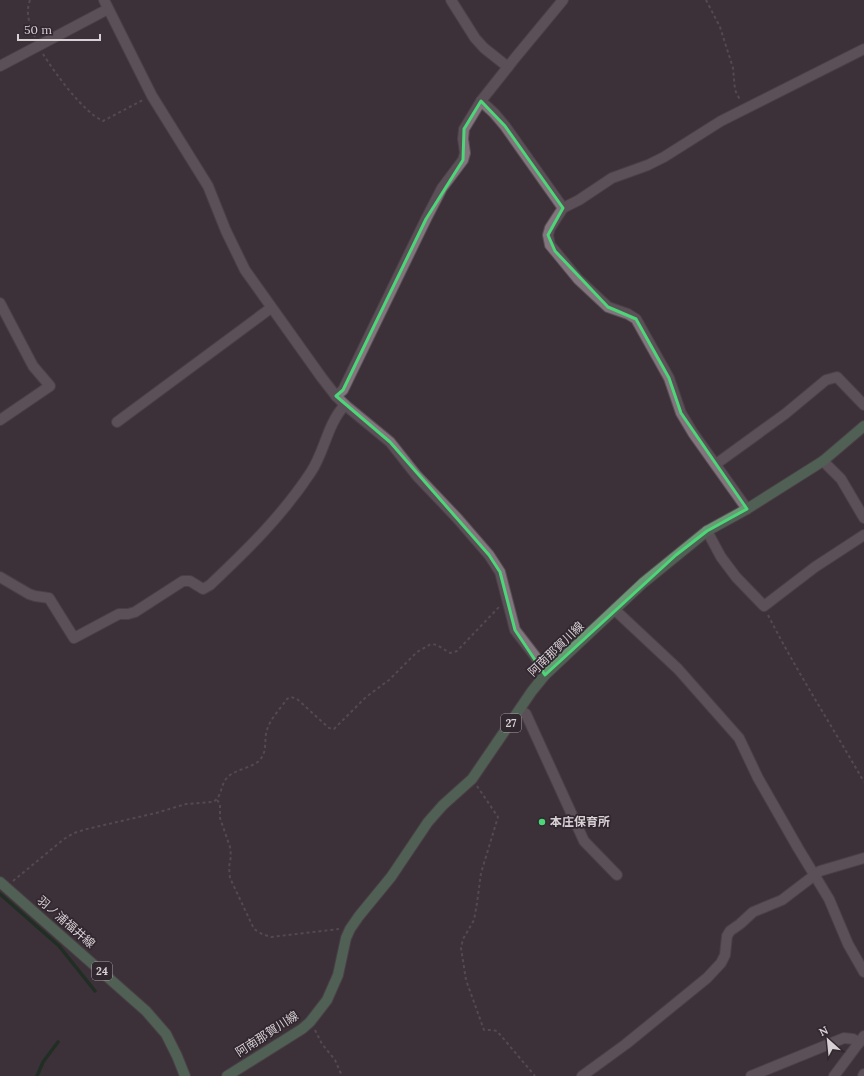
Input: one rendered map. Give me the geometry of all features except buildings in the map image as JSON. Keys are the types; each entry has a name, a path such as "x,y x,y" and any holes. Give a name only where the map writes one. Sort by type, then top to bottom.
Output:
{"main road":[{"name":"阿南那賀川線","path":"227,1076 302,1029 310,1022 327,1000 338,976 346,938 350,929 391,877 428,822 443,805 472,779 545,675 643,584 707,531 747,509 823,462 864,426"},
{"name":"羽ノ浦福井線","path":"3,884 146,1011 166,1034 185,1076"}],"street":[{"path":"451,0 475,38 484,48 508,67"},
{"path":"336,396 346,383 442,188 463,160 465,153 463,139 464,129 481,101 563,0"},
{"path":"0,66 106,5 152,96 208,186 226,232 244,270 336,396 390,442 418,476 489,555 500,572 515,630 535,656 545,675"},
{"path":"747,509 693,433 681,413 669,378 636,319 628,314 608,307 578,279 550,245 548,236 550,228 563,208 579,200 612,178 648,165 664,157 721,121 864,49"},
{"path":"481,101 505,126 563,208"},
{"path":"0,303 33,366 50,386 0,420"},
{"path":"117,422 271,308"},
{"path":"716,464 785,414 826,380 837,377 864,405"},
{"path":"0,577 28,594 49,598 74,638 119,614 135,612 183,581 190,581 203,589 210,586 255,542 278,516 312,471 338,412 345,405"},
{"path":"823,462 841,479 864,517"},
{"path":"707,531 721,557 736,576 764,606 815,567 864,535"},
{"path":"615,610 678,669 739,738 758,778 829,898 848,944 864,972"},
{"path":"520,710 526,714 584,841 617,875"},
{"path":"582,1076 626,1044 708,978 721,963 725,955 730,931 753,912 782,900 820,871 864,858"},
{"path":"751,1076 844,1038 861,1039"},
{"path":"834,1076 861,1039"}],"path":[{"path":"30,0 28,15 38,45 64,82 87,110 97,118 103,121 152,96"},
{"path":"706,0 720,27 733,68 735,90 744,109"},
{"path":"3,884 74,833 186,804 213,802 217,800 226,779 232,774 257,762 262,757 268,725 287,699 291,697 297,700 329,728 334,729 366,697 389,680 417,652 431,644 437,644 450,653 457,651 502,604 507,601"},
{"path":"764,606 805,683 864,782"},
{"path":"472,779 498,817 480,874 474,920 463,939 461,948 466,980 484,1030 497,1031 535,1076"},
{"path":"217,800 220,804 220,818 230,847 230,878 254,929 271,937 350,929"},
{"path":"310,1022 318,1034 322,1044 336,1060 342,1076"}],"highlighted area":[{"path":"481,101 505,126 563,208 548,235 555,251 608,307 636,319 669,378 681,413 747,509 707,531 676,555 545,675 515,630 500,572 489,555 390,442 336,396 343,390 426,219 463,160 464,129"}],"waterway":[{"path":"0,894 59,946 95,991"},
{"path":"37,1076 43,1062 58,1042"}],"place":[{"name":"本庄保育所","path":"542,822"}]}
